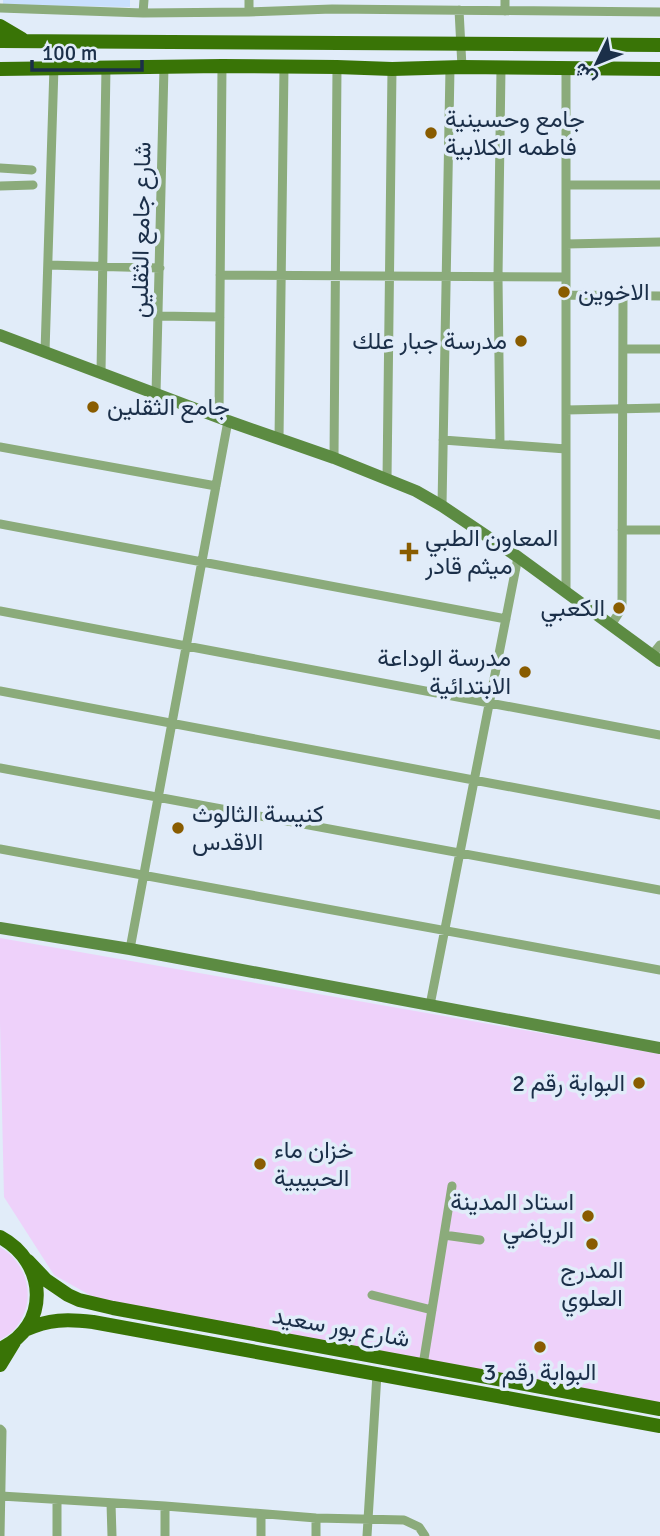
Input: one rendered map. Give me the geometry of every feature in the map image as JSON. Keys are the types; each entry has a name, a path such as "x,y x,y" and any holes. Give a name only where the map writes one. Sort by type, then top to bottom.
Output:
{"main road":[{"path":"0,26 15,36 30,41"},
{"path":"0,41 660,45"},
{"path":"0,69 222,66 660,69"},
{"path":"0,82 19,69"},
{"name":"شارع بور سعيد","path":"0,1228 5,1239 20,1250 57,1288 79,1300 660,1409"},
{"path":"0,1365 34,1311 37,1289 28,1261"},
{"name":"شارع بور سعيد","path":"0,1349 39,1323 55,1320 80,1321 660,1426"},
{"path":"328,1366 331,1348"}],"street":[{"path":"144,0 144,13"},
{"path":"249,0 249,12"},
{"path":"505,0 505,11"},
{"path":"631,0 631,13"},
{"path":"0,8 144,13 249,12 332,4 447,5 459,10 660,12"},
{"path":"442,506 446,276 456,68 461,44 459,10"},
{"path":"130,949 216,486 224,419 220,317 222,66"},
{"path":"279,439 284,66"},
{"path":"45,352 54,67"},
{"path":"102,373 106,67"},
{"name":"شارع جامع الثقلين","path":"156,394 164,67"},
{"path":"334,458 337,67"},
{"path":"500,444 498,276 501,68"},
{"path":"566,68 566,592"},
{"path":"387,479 392,69"},
{"path":"0,168 32,170"},
{"path":"566,185 660,185"},
{"path":"0,186 33,186"},
{"path":"566,244 660,242"},
{"path":"48,265 160,268"},
{"path":"220,275 566,277"},
{"path":"566,295 660,296"},
{"path":"611,625 622,608 623,296"},
{"path":"158,316 220,317"},
{"path":"0,335 334,458 416,491 518,557 611,625 657,654"},
{"path":"623,349 660,349"},
{"path":"566,410 660,408"},
{"path":"443,440 566,449"},
{"path":"0,447 216,486"},
{"path":"0,524 506,619"},
{"path":"622,530 660,530"},
{"path":"430,1005 518,557"},
{"path":"0,611 660,735"},
{"path":"0,691 660,815"},
{"path":"0,768 660,890"},
{"path":"0,849 660,970"},
{"path":"0,928 130,949 660,1048"},
{"path":"423,1365 452,1186"},
{"path":"444,1235 480,1240"},
{"path":"372,1296 432,1310"},
{"path":"367,1536 377,1374"},
{"path":"0,1430 0,1536"},
{"path":"1,1496 316,1518 404,1520 419,1527 425,1536"},
{"path":"57,1500 57,1536"},
{"path":"111,1503 112,1536"},
{"path":"165,1506 165,1536"},
{"path":"261,1514 261,1536"},
{"path":"316,1518 316,1536"}],"shaded area":[{"path":"3,0 130,0 130,7 3,5"},
{"path":"0,938 660,1054 660,1408 113,1308 54,1275 4,1197"},
{"path":"0,1247 18,1263 24,1274 28,1296 26,1308 14,1330 0,1340"}],"place":[{"name":"جامع وحسينية فاطمه الكلابية","path":"431,133"},
{"name":"الاخوين","path":"564,292"},
{"name":"مدرسة جبار علك","path":"521,341"},
{"name":"جامع الثقلين","path":"93,407"},
{"name":"المعاون الطبي ميثم قادر","path":"409,552"},
{"name":"الكعبي","path":"619,608"},
{"name":"مدرسة الوداعة الابتدائية","path":"525,672"},
{"name":"كنيسة الثالوث الاقدس","path":"178,828"},
{"name":"البوابة رقم 2","path":"639,1083"},
{"name":"خزان ماء الحبيبية","path":"260,1164"},
{"name":"استاد المدينة الرياضي","path":"588,1216"},
{"name":"المدرج العلوي","path":"592,1244"},
{"name":"البوابة رقم 3","path":"540,1347"}]}
